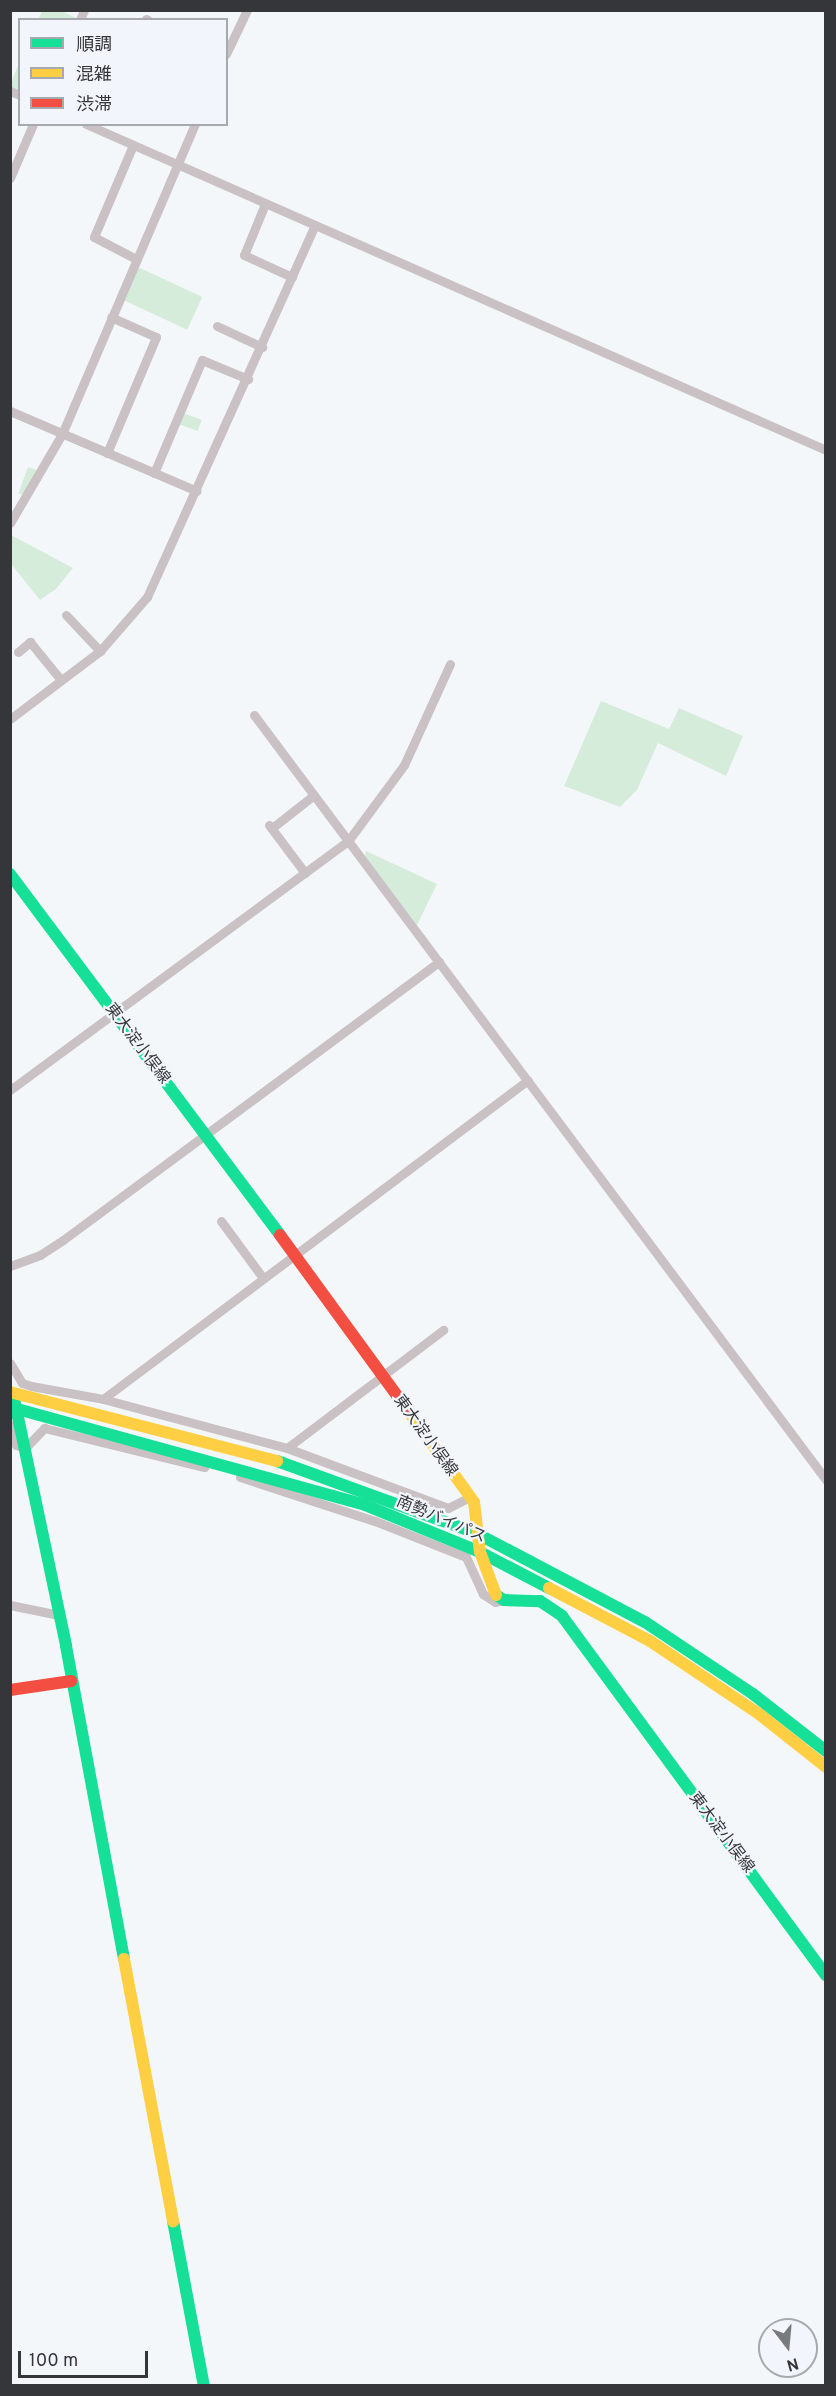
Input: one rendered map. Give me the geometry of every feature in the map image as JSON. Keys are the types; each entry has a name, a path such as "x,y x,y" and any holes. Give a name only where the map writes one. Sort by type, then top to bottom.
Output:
{"main road":[{"name":"東大淀小俣線","path":"10,874 206,1134 470,1497 475,1508 476,1533 488,1587 504,1600 540,1601 562,1616 825,1975"},
{"path":"11,1389 59,1615 204,2385"},
{"name":"南勢バイパス","path":"11,1389 309,1470 476,1533 645,1622 753,1694 825,1751"},
{"name":"南勢バイパス","path":"14,1408 306,1486 364,1505 480,1551 650,1641 759,1714 825,1767"},
{"path":"10,1690 71,1681"}],"street":[{"path":"228,50 247,10"},
{"path":"10,178 32,126"},
{"path":"90,126 314,227 825,450"},
{"path":"10,523 62,434 194,126"},
{"path":"133,145 94,237 136,259"},
{"path":"265,204 244,255 292,277"},
{"path":"11,717 100,651 147,597 248,379 314,227"},
{"path":"107,453 156,337 111,317"},
{"path":"217,326 262,347"},
{"path":"154,473 202,360 248,379"},
{"path":"10,411 197,491"},
{"path":"66,615 100,651"},
{"path":"18,652 30,642 61,680"},
{"path":"10,1090 348,842 409,755 450,664"},
{"path":"254,715 825,1480"},
{"path":"305,873 270,826 314,795"},
{"path":"10,1266 40,1255 63,1240 439,962"},
{"path":"103,1399 528,1080"},
{"path":"220,1221 262,1278"},
{"path":"288,1448 443,1330"},
{"path":"10,1362 22,1383 103,1399 288,1448 448,1508 470,1497"},
{"path":"10,1425 12,1439 25,1448 44,1428 274,1486 466,1557 483,1594 495,1602 504,1600"},
{"path":"10,1605 59,1615"}],"green space":[{"path":"42,11 62,11 76,18 39,18"},
{"path":"18,66 18,92 11,89"},
{"path":"138,267 202,297 187,330 123,300"},
{"path":"183,413 202,420 198,431 179,424"},
{"path":"28,467 39,471 30,497 18,493"},
{"path":"11,535 73,568 56,589 40,600 11,564"},
{"path":"601,701 669,729 679,708 743,736 726,776 658,743 637,790 620,807 564,786"},
{"path":"366,851 437,884 417,925 365,857"}],"traffic: fast":[{"path":"10,874 280,1235"},
{"path":"15,1403 66,1646 124,1959"},
{"path":"10,1407 365,1505 480,1552 549,1588"},
{"path":"277,1461 476,1533 645,1622 753,1694 826,1751"},
{"path":"496,1595 504,1600 540,1601 562,1616 826,1975"},
{"path":"173,2221 204,2386"}],"traffic: slow":[{"path":"10,1392 277,1461"},
{"path":"409,1412 474,1502 480,1552 496,1595"},
{"path":"549,1588 650,1641 759,1714 826,1767"},
{"path":"124,1959 173,2221"}],"traffic: jam":[{"path":"280,1235 409,1412"},
{"path":"10,1690 71,1681"}]}
